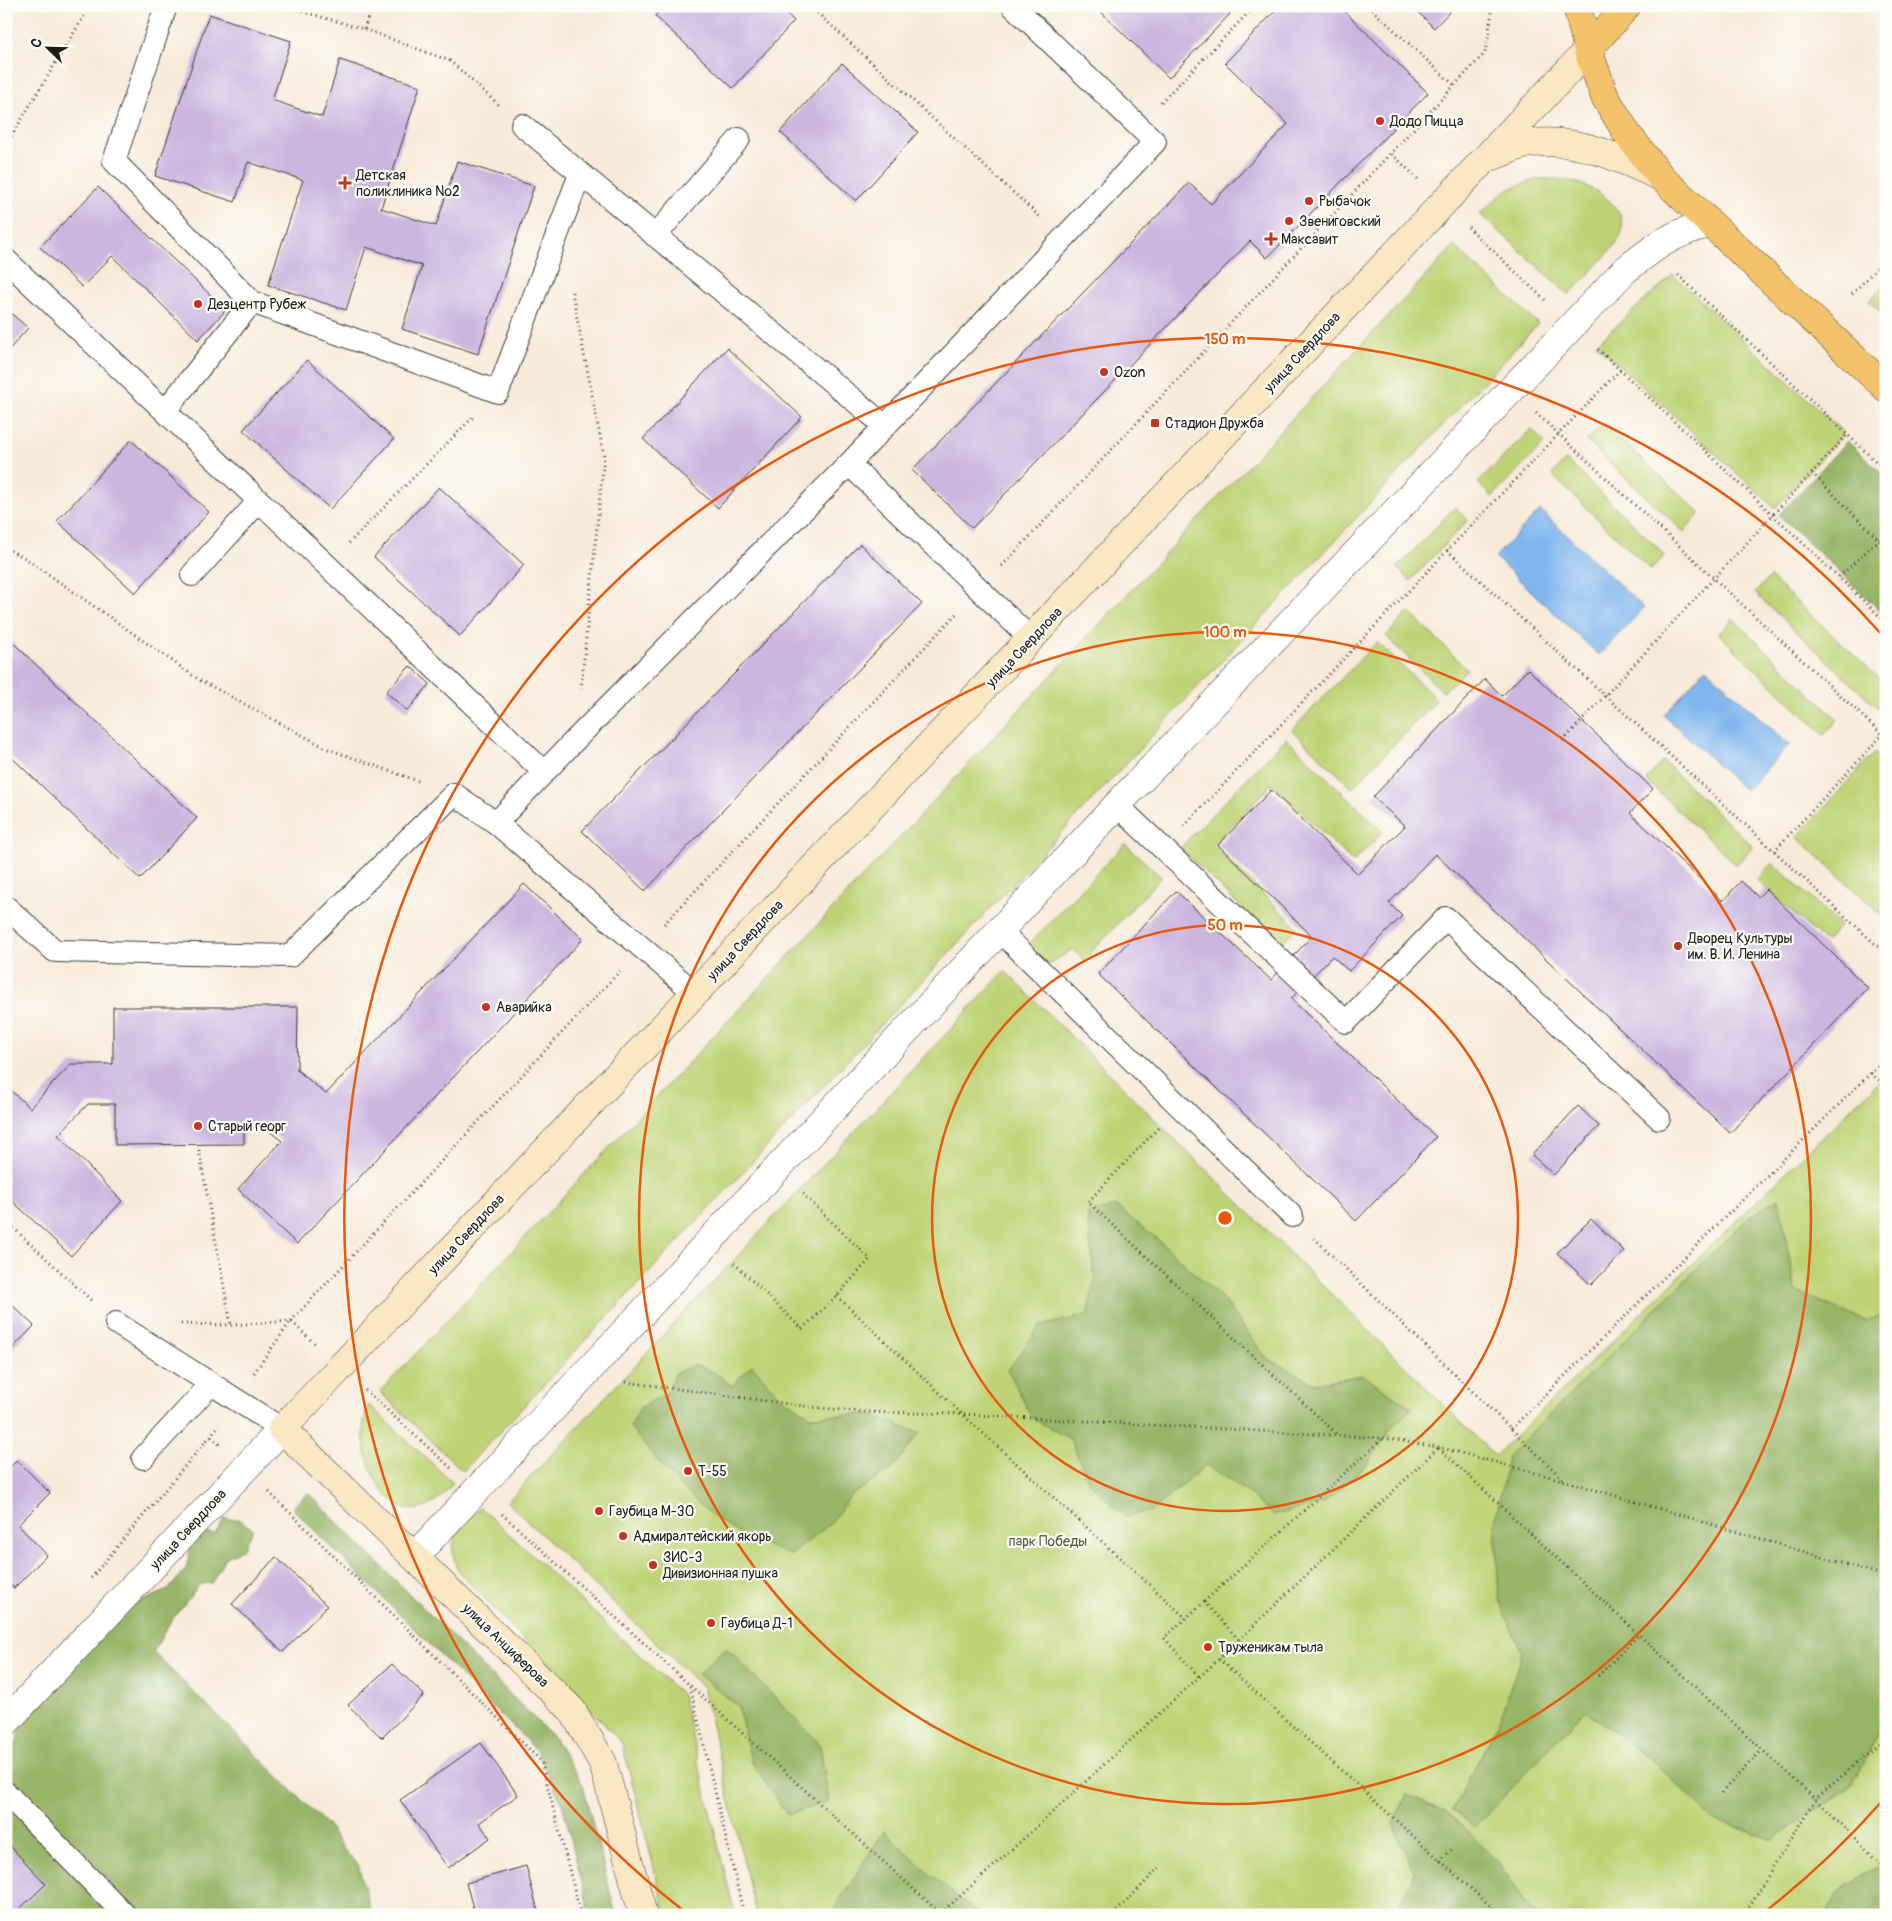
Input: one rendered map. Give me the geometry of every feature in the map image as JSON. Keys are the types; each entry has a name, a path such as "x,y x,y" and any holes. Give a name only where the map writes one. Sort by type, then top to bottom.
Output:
{"main road":[{"path":"1577,6 1588,50 1605,97 1628,135 1661,177 1886,388"},
{"path":"1588,50 1626,6"},
{"name":"улица Свердлова","path":"282,1429 1588,50"},
{"name":"улица Свердлова","path":"1485,159 1531,143 1572,144 1611,154 1661,177"},
{"name":"улица Анциферова","path":"282,1429 572,1710 604,1763 643,1915"}],"street":[{"path":"414,1557 1117,804 1624,270 1657,244 1686,229 1709,224"},
{"name":"улица Свердлова","path":"6,1722 282,1429"}],"lane":[{"path":"166,6 114,161 252,302 498,392 580,174"},
{"path":"496,823 576,739 849,464 1155,142 1013,6"},
{"path":"522,125 885,426"},
{"path":"655,236 739,139"},
{"path":"6,260 544,772"},
{"path":"165,411 252,302"},
{"path":"849,464 978,591 1031,639"},
{"path":"192,575 260,501"},
{"path":"6,906 55,951 290,956 454,794 496,823 695,993"},
{"path":"1117,804 1346,1022 1446,918 1659,1118"},
{"path":"999,930 1292,1216"},
{"path":"116,1323 282,1429"},
{"path":"143,1458 212,1384"},
{"path":"6,1792 124,1915"}],"path":[{"path":"6,145 90,6"},
{"path":"283,6 364,29 450,60 522,125"},
{"path":"364,29 372,6"},
{"path":"810,6 1063,238"},
{"path":"1138,126 1255,6"},
{"path":"1368,6 1454,85"},
{"path":"173,1324 231,1325 291,1321 1392,154 1485,53 1493,6"},
{"path":"1392,154 1886,622"},
{"path":"1852,294 1886,259"},
{"path":"1673,271 1886,471"},
{"path":"571,288 604,456 576,739"},
{"path":"1163,848 1620,370"},
{"path":"327,565 498,392"},
{"path":"1534,412 1884,736"},
{"path":"1563,741 1847,435"},
{"path":"1812,473 1886,547"},
{"path":"1839,577 1886,533"},
{"path":"6,548 25,558 198,679 328,749 454,794"},
{"path":"1447,550 1886,954"},
{"path":"1774,850 1884,736 1886,731"},
{"path":"1511,1429 1886,1058"},
{"path":"1871,1072 1886,1087"},
{"path":"1179,1106 1088,1202 1339,1436"},
{"path":"198,1145 231,1325"},
{"path":"730,1259 802,1329 837,1296 870,1259 798,1189"},
{"path":"1292,1216 1566,1481"},
{"path":"6,1221 116,1323"},
{"path":"837,1296 962,1414 1186,1618"},
{"path":"291,1321 340,1368 942,1914 1219,1659 1438,1447"},
{"path":"620,1381 811,1407 865,1412 962,1414 1383,1438 1438,1447 1566,1481 1886,1576"},
{"path":"89,1580 211,1437 245,1468 540,1760 581,1915"},
{"path":"1199,1676 1164,1638 1383,1438"},
{"path":"1438,1447 1815,1799 1886,1868"},
{"path":"1204,1602 1239,1640"},
{"path":"1598,1676 1638,1635"},
{"path":"1219,1659 1500,1915"},
{"path":"690,1685 744,1915"},
{"path":"1744,1915 1815,1799 1886,1739"},
{"path":"1721,1793 1762,1750"},
{"path":"1440,1861 1454,1847"},
{"path":"1113,1915 1161,1866"}],"green space":[{"path":"1538,179 1563,180 1594,190 1610,202 1621,218 1622,227 1617,242 1569,295 1480,214 1506,190"},
{"path":"1454,246 1538,324 463,1471 380,1392"},
{"path":"1673,275 1844,433 1775,508 1596,344"},
{"path":"1886,283 1886,316 1869,301"},
{"path":"1603,423 1700,513 1684,532 1586,441"},
{"path":"1531,429 1545,443 1492,497 1478,483"},
{"path":"1847,441 1886,477 1886,616 1779,515"},
{"path":"1566,460 1665,555 1651,570 1552,475"},
{"path":"1455,507 1468,520 1410,581 1397,568"},
{"path":"1770,577 1886,685 1886,704 1880,710 1755,593"},
{"path":"1409,612 1467,669 1443,692 1386,636"},
{"path":"1733,619 1838,720 1824,735 1719,634"},
{"path":"1377,642 1437,700 1352,788 1292,730"},
{"path":"1286,738 1383,832 1353,862 1272,784 1213,845 1297,927 1280,945 1180,848"},
{"path":"1874,753 1886,764 1886,919 1797,837"},
{"path":"1663,761 1753,847 1736,865 1646,780"},
{"path":"1125,844 1161,877 1084,960 1073,949 1045,967 1025,948"},
{"path":"1772,863 1840,925 1825,942 1757,880"},
{"name":"парк Победы","path":"1005,971 1495,1456 1886,1075 1886,1915 756,1915 703,1687 507,1502"},
{"path":"1779,1198 1795,1291 1866,1321 1886,1313 1886,1719 1851,1786 1772,1840 1715,1820 1648,1757 1585,1710 1475,1827 1452,1810 1497,1726 1522,1654 1499,1599 1495,1523 1508,1456 1749,1217"},
{"path":"1115,1206 1156,1238 1224,1300 1266,1358 1314,1383 1363,1375 1412,1408 1394,1425 1365,1467 1323,1503 1273,1515 1247,1492 1206,1465 1152,1511 1124,1516 1090,1483 1070,1439 1032,1418 1008,1370 1040,1326 1087,1315 1095,1281 1087,1214"},
{"path":"694,1365 714,1372 732,1386 752,1365 778,1395 810,1416 868,1414 920,1433 891,1470 851,1495 831,1523 791,1555 748,1538 705,1509 678,1484 630,1427 641,1407 666,1394 676,1373"},
{"path":"369,1405 453,1483 432,1504 423,1508 408,1509 394,1502 382,1490 373,1474 367,1456 364,1437 364,1419"},
{"path":"308,1493 555,1739 583,1785 616,1915 590,1915 562,1803 536,1750 292,1508"},
{"path":"480,1507 682,1695 735,1915 666,1915 622,1743 459,1572 453,1552 456,1536"},
{"path":"224,1519 238,1519 253,1529 243,1548 224,1559 212,1583 200,1584 170,1622 153,1652 328,1826 344,1850 358,1864 372,1915 6,1915 6,1756 11,1752 17,1741 23,1709 37,1696 56,1693 74,1661 124,1609 168,1590 186,1569 190,1549 197,1532 215,1534"},
{"path":"726,1647 820,1744 829,1801 787,1815 751,1761 738,1706 698,1674"},
{"path":"1407,1795 1447,1811 1498,1862 1532,1912 1540,1915 1395,1915 1414,1872 1393,1824"},
{"path":"884,1831 919,1865 979,1915 830,1915"},
{"path":"1886,1862 1886,1915 1827,1914 1845,1886"}],"water":[{"path":"1540,510 1644,608 1599,655 1495,557"},
{"path":"1706,668 1789,745 1746,791 1664,715"}],"building":[{"path":"664,6 778,6 794,21 733,88 655,16"},
{"path":"1095,6 1222,6 1230,14 1169,78"},
{"path":"1280,6 1339,6 1428,93 1267,258 1250,241 972,528 912,470 1189,183 1211,204 1288,124 1225,63"},
{"path":"1412,6 1455,6 1434,28"},
{"name":"Детская поликлиника №2","path":"209,14 291,41 272,100 322,117 340,60 420,86 381,208 436,226 457,161 534,186 478,354 402,329 422,266 366,247 346,310 268,285 303,180 248,162 235,202 155,176"},
{"path":"842,63 918,132 856,201 780,132"},
{"path":"98,187 226,310 198,340 112,256 82,287 40,247"},
{"path":"6,309 28,328 6,353"},
{"path":"727,348 802,417 718,508 643,439"},
{"path":"307,360 394,439 330,509 243,430"},
{"path":"131,440 209,512 135,593 57,521"},
{"path":"439,487 524,565 460,636 374,557"},
{"path":"860,544 922,604 645,891 582,831"},
{"path":"6,636 197,818 140,879 6,752"},
{"path":"410,666 430,684 407,711 386,692"},
{"name":"Дворец Культуры им. В. И. Ленина","path":"1528,669 1653,789 1630,813 1723,901 1741,881 1758,897 1766,889 1868,988 1730,1133 1435,854 1389,903 1402,916 1349,971 1332,956 1291,999 1436,1137 1356,1221 1098,974 1176,891 1271,980 1312,936 1218,845 1271,790 1358,874 1405,826 1373,797 1485,679 1502,696"},
{"path":"524,884 583,939 297,1244 238,1189 282,1141 260,1124 244,1124 244,1144 115,1145 115,1104 88,1104 58,1135 122,1201 71,1256 6,1195 6,1086 30,1108 71,1064 113,1064 113,1007 298,1007 297,1070 326,1094"},
{"path":"1578,1106 1599,1126 1554,1175 1532,1155"},
{"path":"1591,1219 1624,1251 1591,1285 1557,1253"},
{"path":"6,1299 34,1326 6,1355"},
{"path":"17,1460 50,1493 18,1525 47,1555 14,1588 6,1581 6,1471"},
{"path":"276,1557 327,1606 283,1652 232,1604"},
{"path":"392,1664 424,1695 382,1738 348,1705"},
{"path":"481,1743 518,1795 479,1823 490,1838 448,1868 400,1800"},
{"path":"9,1845 46,1884 13,1915 6,1915 6,1847"},
{"path":"526,1866 539,1915 475,1915 466,1883"}],"place":[{"name":"Додо Пицца","path":"1380,121"},
{"name":"Детская поликлиника №2","path":"345,183"},
{"name":"Рыбачок","path":"1309,201"},
{"name":"Звениговский","path":"1289,221"},
{"name":"Максавит","path":"1271,239"},
{"name":"Дезцентр Рубеж","path":"198,304"},
{"name":"Ozon","path":"1104,372"},
{"name":"Стадион Дружба","path":"1155,423"},
{"name":"Дворец Культуры им. В. И. Ленина","path":"1678,946"},
{"name":"Аварийка","path":"486,1007"},
{"name":"Старый георг","path":"198,1126"},
{"name":"Т-55","path":"688,1471"},
{"name":"Гаубица М-30","path":"599,1511"},
{"name":"Адмиралтейский якорь","path":"623,1536"},
{"name":"ЗИС-3 Дивизионная пушка","path":"653,1565"},
{"name":"Гаубица Д-1","path":"711,1623"},
{"name":"Труженикам тыла","path":"1208,1647"}]}
